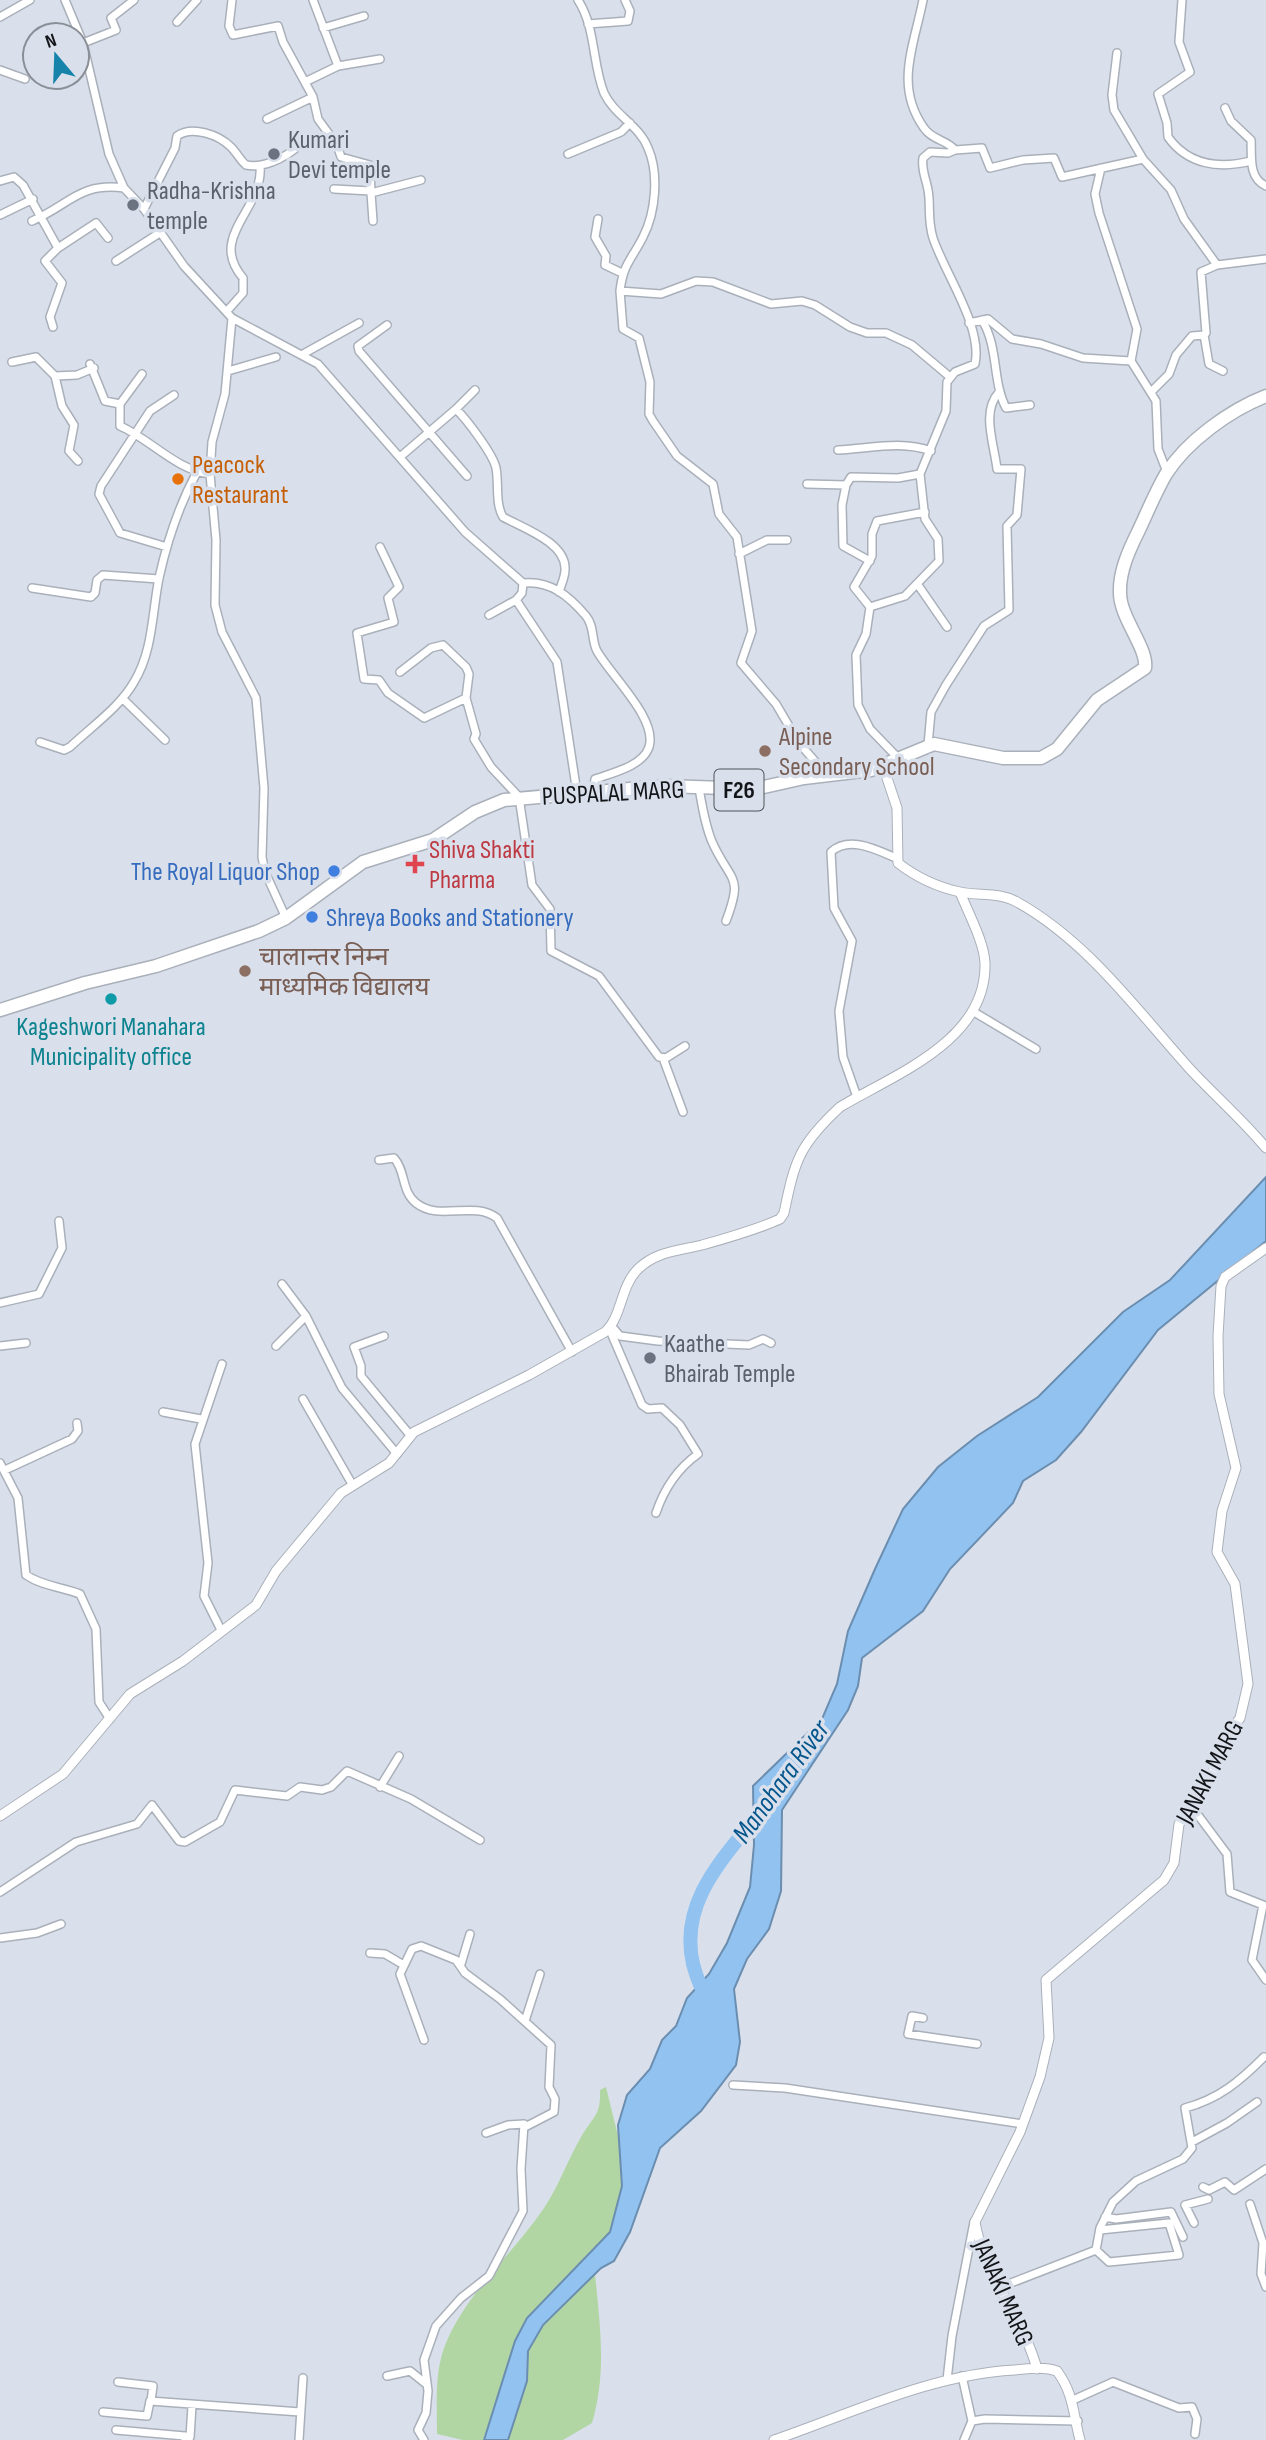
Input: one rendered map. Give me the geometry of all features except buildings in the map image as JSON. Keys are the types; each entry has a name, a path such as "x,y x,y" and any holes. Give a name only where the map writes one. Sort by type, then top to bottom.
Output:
{"main road":[{"path":"928,745 946,745 1003,758 1041,758 1057,749 1097,699 1141,672 1146,661 1122,609 1119,593 1130,548 1167,472 1204,435 1242,408 1266,396"},
{"name":"PUSPALAL MARG","path":"0,1010 51,992 209,950 286,918 363,862 433,840 486,806 519,797 664,786 755,789 883,766 928,745"}],"street":[{"path":"0,17 30,0"},
{"path":"65,0 73,21"},
{"path":"91,40 116,30 111,18 134,0"},
{"path":"177,22 197,0"},
{"path":"232,0 229,26 233,35 278,26 283,42 313,97 318,119 337,145 341,157 370,165 373,221"},
{"path":"313,0 338,66"},
{"path":"578,0 589,24 604,92 648,146 655,174 645,234 622,273 620,291 623,329 639,338 650,382 649,414 677,456 713,484 719,514 737,537 752,635 741,657 741,663 776,704 799,743 827,775"},
{"path":"589,24 628,21 630,11 625,0"},
{"path":"923,0 906,86 923,128 932,138 954,150"},
{"path":"1182,0 1180,42 1189,72 1158,94 1167,123 1168,137 1191,159 1228,166 1251,162"},
{"path":"323,28 364,16"},
{"path":"1117,53 1112,95 1114,110 1143,159 1171,190 1184,219 1217,265"},
{"path":"304,82 338,66 380,59"},
{"path":"0,70 21,78"},
{"path":"91,80 109,154 124,188 144,209 158,234 229,315 318,364 465,532 523,583 540,581 559,592 588,618 598,653 640,710 649,727 650,745 645,755 632,765 595,779 593,792"},
{"path":"267,119 313,97"},
{"path":"1225,108 1231,121 1251,140 1251,162 1258,182 1266,186"},
{"path":"568,154 621,132 629,123"},
{"path":"144,209 175,148 177,136 184,131 198,131 219,140 232,148 246,165 260,166 299,147 305,138 330,138"},
{"path":"950,377 975,365 975,337 932,235 923,158 930,152 947,153 982,148 990,168 1025,159 1054,158 1062,177 1143,159"},
{"path":"260,166 257,192 234,235 229,252 232,265 243,278 243,293 229,315 228,371 212,442 210,474 216,540 215,605 222,632 256,698 264,788 262,857 265,872 286,918"},
{"path":"1101,168 1095,194 1099,213 1138,333 1131,361 1156,401 1158,449 1167,472"},
{"path":"0,181 10,177 18,179 33,200 58,248"},
{"path":"334,189 371,192 421,180"},
{"path":"32,221 86,189 124,188"},
{"path":"0,215 33,200"},
{"path":"598,219 595,237 606,256 605,265 622,273"},
{"path":"53,327 50,317 62,283 45,261 58,248 96,223 108,238"},
{"path":"116,261 158,234"},
{"path":"1223,372 1209,364 1203,335 1206,332 1201,272 1217,265 1266,259"},
{"path":"620,291 661,293 696,281 713,282 771,304 802,301 815,305 850,327 867,333 886,333 912,345 950,377"},
{"path":"982,320 991,334 999,392 1006,408 1030,405"},
{"path":"969,323 991,321 1012,339 1041,344 1083,358 1131,361"},
{"path":"303,354 311,346 359,323"},
{"path":"387,325 358,346 359,351 383,382 467,475"},
{"path":"1152,391 1169,374 1187,337 1203,335"},
{"path":"228,371 276,356"},
{"path":"12,362 36,358 43,360 55,376 62,405 74,425 69,451 78,461"},
{"path":"55,376 77,375 92,366 105,401 120,404"},
{"path":"142,374 120,404 119,425 136,432 156,449 197,472 210,474"},
{"path":"870,607 905,596 935,568 940,553 938,539 927,523 920,474 946,411 950,377"},
{"path":"400,457 475,390"},
{"path":"928,745 931,712 946,685 984,626 1009,610 1007,526 1017,515 1021,469 997,468 989,415 991,401 999,392"},
{"path":"167,547 120,533 99,494 101,486 150,411 174,395"},
{"path":"456,409 477,432 495,463 503,517 554,546 564,557 565,570 559,592"},
{"path":"838,450 918,446 931,451"},
{"path":"40,742 64,750 123,699 136,680 146,656 167,547 183,497 197,472"},
{"path":"870,561 843,545 842,505 846,485 851,477 898,478 920,474"},
{"path":"807,484 846,485"},
{"path":"899,758 870,729 858,705 856,655 866,634 870,607 854,587 870,561 872,534 877,521 925,512"},
{"path":"739,554 767,540 787,540"},
{"path":"380,547 399,587 388,598 394,622 357,633 364,679 379,680 388,693 424,718 466,698"},
{"path":"32,588 92,597 99,577 103,575 114,573 159,579"},
{"path":"489,615 516,600 522,593 523,583"},
{"path":"918,585 947,626"},
{"path":"516,600 557,662 577,793"},
{"path":"400,672 431,648 443,645 466,667 469,682 466,698 476,733 474,740 480,753 519,797 532,885 550,909 551,951 599,976 654,1054 663,1058 682,1112"},
{"path":"123,699 165,740"},
{"path":"883,766 899,817 896,858"},
{"path":"699,788 712,843 734,880 734,898 726,921"},
{"path":"857,1097 843,1057 839,1011 852,941 834,908 830,860 831,852 845,844 874,848 896,858 913,875 960,892 1007,898 1040,916 1122,989 1191,1070 1266,1149"},
{"path":"0,1816 63,1774 131,1694 183,1661 256,1605 276,1571 352,1484 379,1470 397,1454 410,1435 572,1352 610,1327 627,1282 647,1262 677,1249 699,1245 780,1219 784,1213 801,1149 828,1118 937,1048 974,1012 985,960 960,892"},
{"path":"974,1012 1036,1049"},
{"path":"663,1058 685,1046"},
{"path":"379,1160 394,1158 398,1162 407,1194 423,1208 453,1212 476,1209 497,1218 530,1272 572,1352"},
{"path":"0,1303 39,1294 62,1248 59,1221"},
{"name":"JANAKI MARG","path":"1037,2369 981,2248 975,2222 1023,2124 1040,2077 1049,2038 1046,1980 1164,1880 1174,1863 1179,1824 1192,1807 1219,1760 1226,1738 1240,1718 1248,1684 1235,1584 1217,1552 1223,1511 1236,1468 1219,1394 1218,1336 1221,1286 1225,1277 1266,1248"},
{"path":"282,1284 306,1316 342,1388 397,1454"},
{"path":"276,1346 306,1316"},
{"path":"610,1327 620,1336 658,1341 749,1345 763,1339 771,1343"},
{"path":"610,1327 642,1405 648,1409 662,1408 675,1419 698,1454 682,1467 663,1492 656,1513"},
{"path":"384,1336 354,1347 361,1366 361,1376 410,1435"},
{"path":"0,1346 26,1343"},
{"path":"221,1630 204,1596 208,1563 195,1444 201,1419 222,1364"},
{"path":"303,1399 352,1484"},
{"path":"163,1412 201,1419"},
{"path":"5,1470 72,1439 78,1431 77,1423"},
{"path":"0,1463 18,1498 26,1575 38,1583 58,1585 80,1594 96,1629 99,1702 110,1719"},
{"path":"380,1787 399,1756"},
{"path":"0,1892 76,1842 137,1824 152,1805 179,1841 185,1842 220,1822 235,1790 286,1796 300,1787 322,1790 331,1787 347,1771 419,1803 480,1840"},
{"path":"1192,1807 1227,1854 1230,1892 1263,1905 1252,1960 1266,1980"},
{"path":"0,1938 37,1933 61,1924"},
{"path":"461,1964 470,1934"},
{"path":"425,2040 400,1974 402,1964 412,1949 421,1945 461,1964 465,1973 551,2045 549,2087 554,2112 525,2127"},
{"path":"370,1953 385,1954 402,1964"},
{"path":"525,2021 540,1975"},
{"path":"923,2018 912,2016 908,2034 977,2044"},
{"path":"1096,2250 1100,2230 1113,2202 1136,2181 1183,2159 1192,2148 1185,2108 1209,2101 1229,2090 1264,2056"},
{"path":"733,2085 785,2088 1023,2124"},
{"path":"1192,2142 1227,2123 1257,2102"},
{"path":"424,2440 418,2430 426,2413 428,2391 424,2360 436,2326 461,2298 489,2276 523,2211 521,2169 525,2127 521,2122 486,2133"},
{"path":"1203,2187 1209,2190 1225,2182 1234,2190 1266,2169"},
{"path":"1194,2223 1185,2205 1208,2199"},
{"path":"1250,2204 1263,2243 1261,2274 1266,2287"},
{"path":"1105,2217 1116,2219 1171,2212 1183,2237"},
{"path":"947,2380 952,2336 975,2222"},
{"path":"1096,2250 1109,2262 1179,2255 1169,2224 1100,2230"},
{"path":"998,2288 1096,2250"},
{"path":"774,2440 787,2438 885,2398 947,2380 962,2376 1037,2369 1057,2371 1073,2400 1080,2440"},
{"path":"387,2376 410,2371 426,2384"},
{"path":"962,2376 972,2421 964,2440"},
{"path":"299,2440 303,2378"},
{"path":"103,2412 147,2416 153,2386 118,2382"},
{"path":"1073,2400 1113,2382 1179,2408 1192,2407 1198,2419 1195,2434"},
{"path":"151,2401 300,2412"},
{"path":"116,2430 190,2437 192,2406"},
{"path":"972,2421 985,2418 1078,2421"}],"green space":[{"path":"606,2087 618,2136 622,2186 610,2232 515,2341 483,2440 463,2440 437,2434 440,2365 455,2324 478,2290 544,2208 576,2146 598,2111 600,2090"},
{"path":"595,2274 601,2367 592,2423 563,2440 508,2440 527,2381 528,2351 543,2325"}],"water":[{"path":"1266,1177 1266,1241 1158,1330 1081,1432 1056,1460 1023,1481 1013,1503 950,1569 923,1611 862,1658 858,1686 848,1710 782,1810 781,1891 769,1929 747,1959 734,1989 740,2042 736,2065 701,2111 660,2148 630,2232 614,2261 601,2268 543,2325 528,2351 527,2381 508,2440 484,2440 515,2341 527,2318 610,2232 622,2186 618,2125 627,2095 650,2069 662,2040 676,2026 687,1998 709,1974 727,1943 750,1887 754,1845 753,1786 822,1719 837,1684 848,1631 903,1509 938,1467 977,1436 1038,1397 1123,1312 1170,1280"}],"waterway":[{"name":"Manohara River","path":"708,1998 693,1964 690,1941 699,1898 722,1860 764,1807"}],"place":[{"name":"Kumari Devi temple","path":"274,154"},
{"name":"Radha-Krishna temple","path":"133,205"},
{"name":"Peacock Restaurant","path":"178,479"},
{"name":"Alpine Secondary School","path":"765,751"},
{"name":"Shiva Shakti Pharma","path":"415,864"},
{"name":"The Royal Liquor Shop","path":"334,871"},
{"name":"Shreya Books and Stationery","path":"312,917"},
{"name":"चालान्तर निम्न माध्यमिक विद्यालय","path":"245,971"},
{"name":"Kageshwori Manahara Municipality office","path":"111,999"},
{"name":"Kaathe Bhairab Temple","path":"650,1358"}]}
